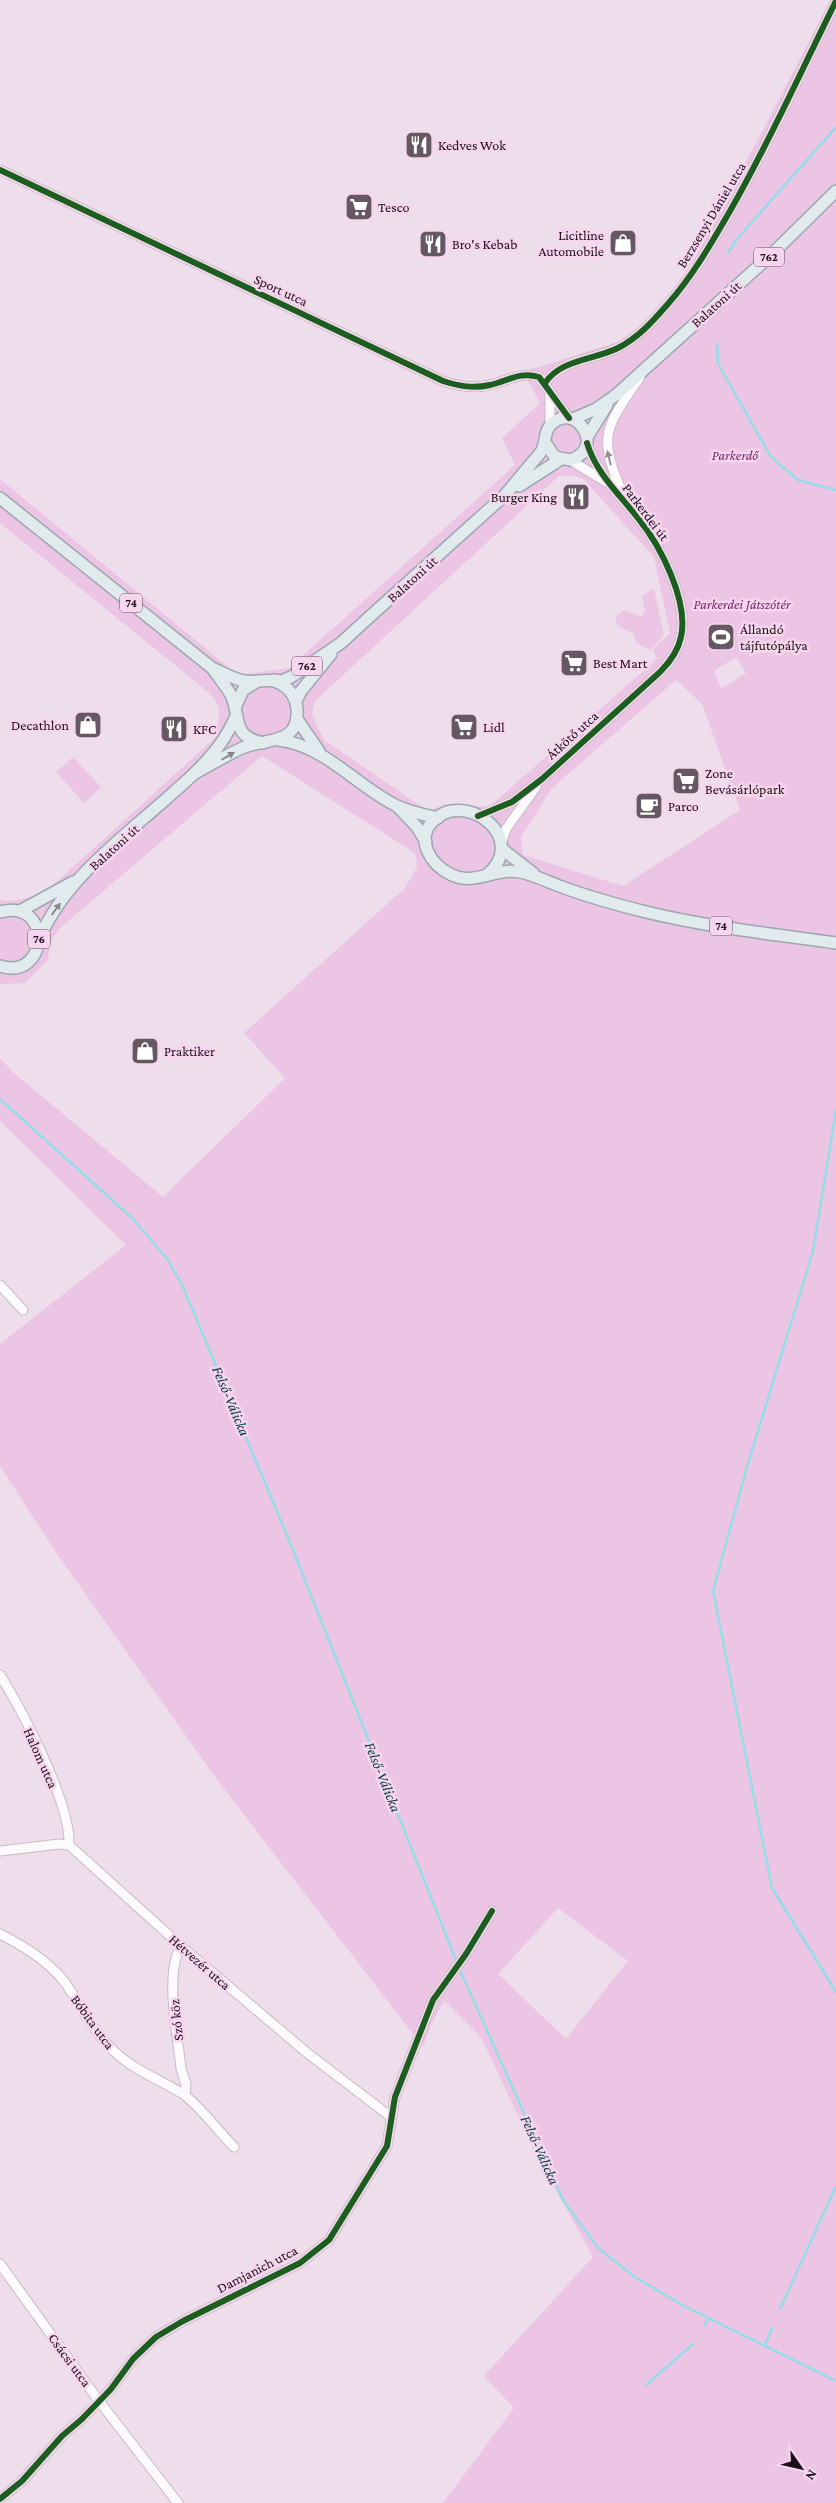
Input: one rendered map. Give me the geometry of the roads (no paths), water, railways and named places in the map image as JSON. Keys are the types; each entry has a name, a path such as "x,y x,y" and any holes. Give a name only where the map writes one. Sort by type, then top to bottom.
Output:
{"main road":[{"name":"Balatoni út","path":"271,680 282,681 340,643 505,495 533,464 546,444 547,430 550,426 560,419 571,419 596,409 616,395 772,254 836,192"},
{"name":"Balatoni út","path":"505,495 566,459 581,454 599,416 616,395"},
{"path":"571,419 582,426 587,440"},
{"path":"546,444 553,455 566,459"},
{"name":"74","path":"0,498 212,668 232,696 240,728 247,736 263,743 278,740 291,742 322,754"},
{"name":"Balatoni út","path":"296,702 301,691 340,643"},
{"name":"74","path":"212,668 243,680 256,682 271,680"},
{"path":"271,680 286,688 296,702 296,719 292,730 278,740"},
{"path":"235,714 240,695 247,687 256,682"},
{"name":"76","path":"195,773 230,731 235,714"},
{"name":"74","path":"296,719 309,740 322,754 397,806 417,827 426,842 427,851 434,863 449,874 472,880 505,871 538,877 587,896 646,912 726,927 836,942"},
{"name":"76","path":"195,773 240,749 263,743"},
{"name":"Balatoni út","path":"39,940 51,915 77,880 195,773"},
{"name":"74","path":"397,806 438,818 454,810 478,816 496,829 502,845 538,877"},
{"path":"426,842 428,829 438,818"},
{"path":"488,875 499,861 502,845"},
{"name":"Balatoni út","path":"20,912 77,880"},
{"name":"76","path":"0,912 7,910 29,916 36,925 39,940 35,954 27,962 17,967 1,967"}],"street":[{"name":"Berzsenyi Dániel utca","path":"545,383 557,370 603,354 626,343 648,326 685,283 710,245 744,186 790,99 836,0"},
{"name":"Sport utca","path":"0,170 443,381 475,388 492,385 521,374 531,374 539,377 545,383"},
{"path":"627,504 608,459 607,438 616,412 646,369"},
{"path":"545,383 550,394 571,419"},
{"path":"550,394 550,426"},
{"name":"Parkerdei út","path":"587,440 591,455 610,486 627,504 658,546 681,606 682,634 673,657"},
{"name":"Parkerdei út","path":"566,459 610,486"},
{"name":"Átkötő utca","path":"478,816 512,802 542,779 660,672 673,657"},
{"name":"Átkötő utca","path":"502,845 511,820 542,779"},
{"path":"0,1284 23,1310"},
{"name":"Halom utca","path":"0,1675 26,1723 55,1787 67,1819 69,1845"},
{"path":"0,1851 59,1844 69,1845"},
{"name":"Hétvezér utca","path":"69,1845 181,1946 306,2052 391,2117"},
{"name":"Damjanich utca","path":"0,2498 22,2481 62,2436 111,2389 133,2359 156,2337 183,2321 300,2263 329,2240 388,2146 391,2117 398,2090 429,2009 492,1911"},
{"name":"Bóbita utca","path":"0,1934 28,1950 54,1970 65,1983 97,2032 116,2053 166,2086 185,2095 234,2147"},
{"name":"Szó köz","path":"181,1946 176,1955 172,1976 181,2069 186,2084 185,2095"},
{"name":"Csácsi utca","path":"0,2264 99,2401 178,2503"}],"waterway":[{"path":"728,253 737,239 836,127"},
{"path":"717,344 718,364 771,457 798,480 836,490"},
{"name":"Felső-Válicka","path":"0,1099 133,1219 168,1260 183,1287 291,1545 457,1963"},
{"path":"836,1110 813,1251 747,1467 713,1591 772,1888 836,1992"},
{"name":"Felső-Válicka","path":"459,1968 563,2200 598,2248 635,2277 682,2305 836,2381"},
{"path":"780,2309 836,2186"},
{"path":"705,2325 708,2319"},
{"path":"765,2345 772,2328"},
{"path":"646,2385 693,2344"}],"place":[{"name":"Kedves Wok","path":"419,145"},
{"name":"Tesco","path":"359,207"},
{"name":"Licitline Automobile","path":"623,243"},
{"name":"Bro's Kebab","path":"433,244"},
{"name":"Burger King","path":"576,497"},
{"name":"Állandó tájfutópálya","path":"721,637"},
{"name":"Best Mart","path":"574,663"},
{"name":"Decathlon","path":"88,725"},
{"name":"Lidl","path":"464,727"},
{"name":"KFC","path":"174,729"},
{"name":"Zone Bevásárlópark","path":"686,781"},
{"name":"Parco","path":"649,806"},
{"name":"Praktiker","path":"145,1051"}],"park label":[{"name":"Parkerdő","path":"735,455"},
{"name":"Parkerdei Játszótér","path":"742,604"}]}
